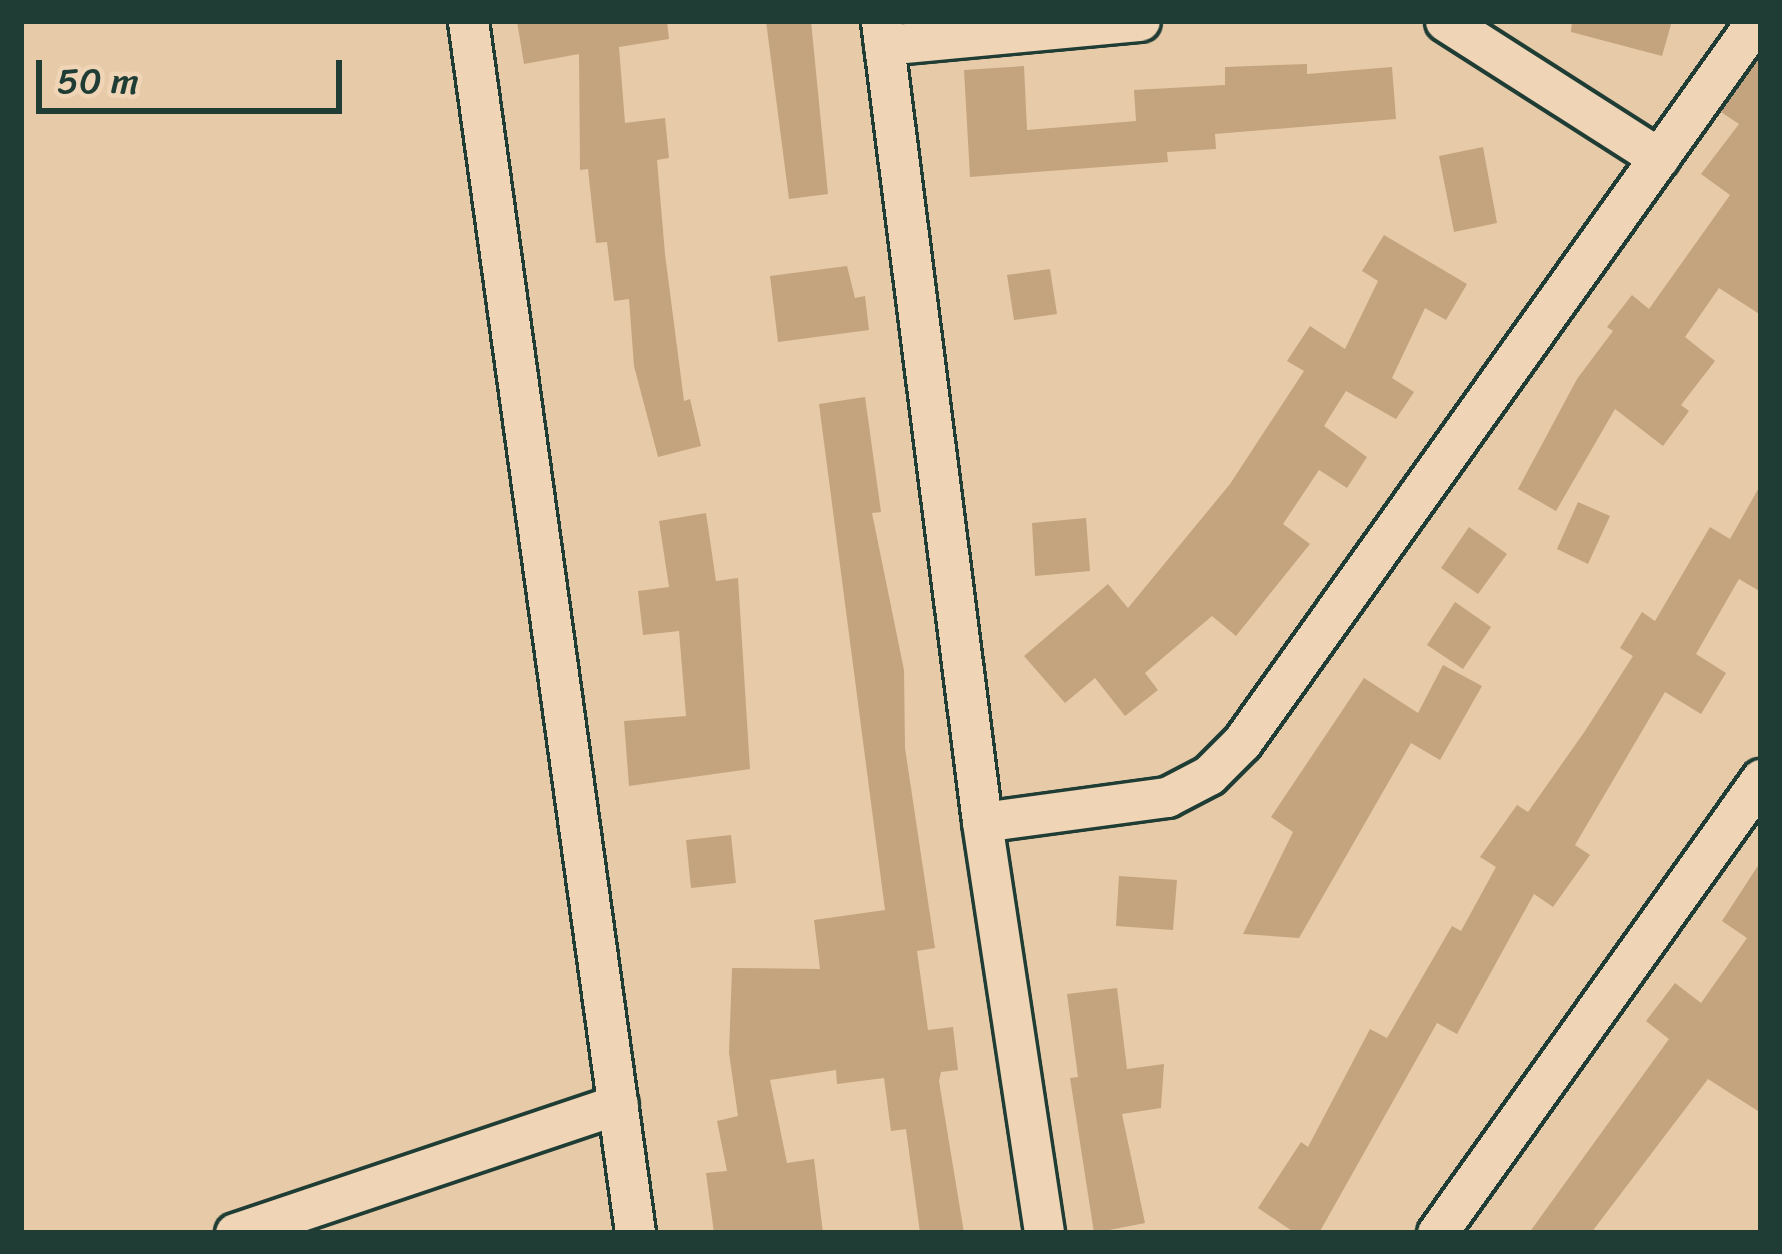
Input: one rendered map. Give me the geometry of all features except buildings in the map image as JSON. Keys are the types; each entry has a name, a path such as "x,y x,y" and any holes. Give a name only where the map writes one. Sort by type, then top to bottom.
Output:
{"street":[{"path":"468,21 635,1233"},
{"path":"1044,1233 982,822 883,33 1140,21"},
{"path":"1445,21 1659,158"},
{"path":"982,822 1167,797 1209,775 1242,742 1756,21"},
{"path":"1437,1233 1761,779"},
{"path":"235,1233 618,1104"}]}
